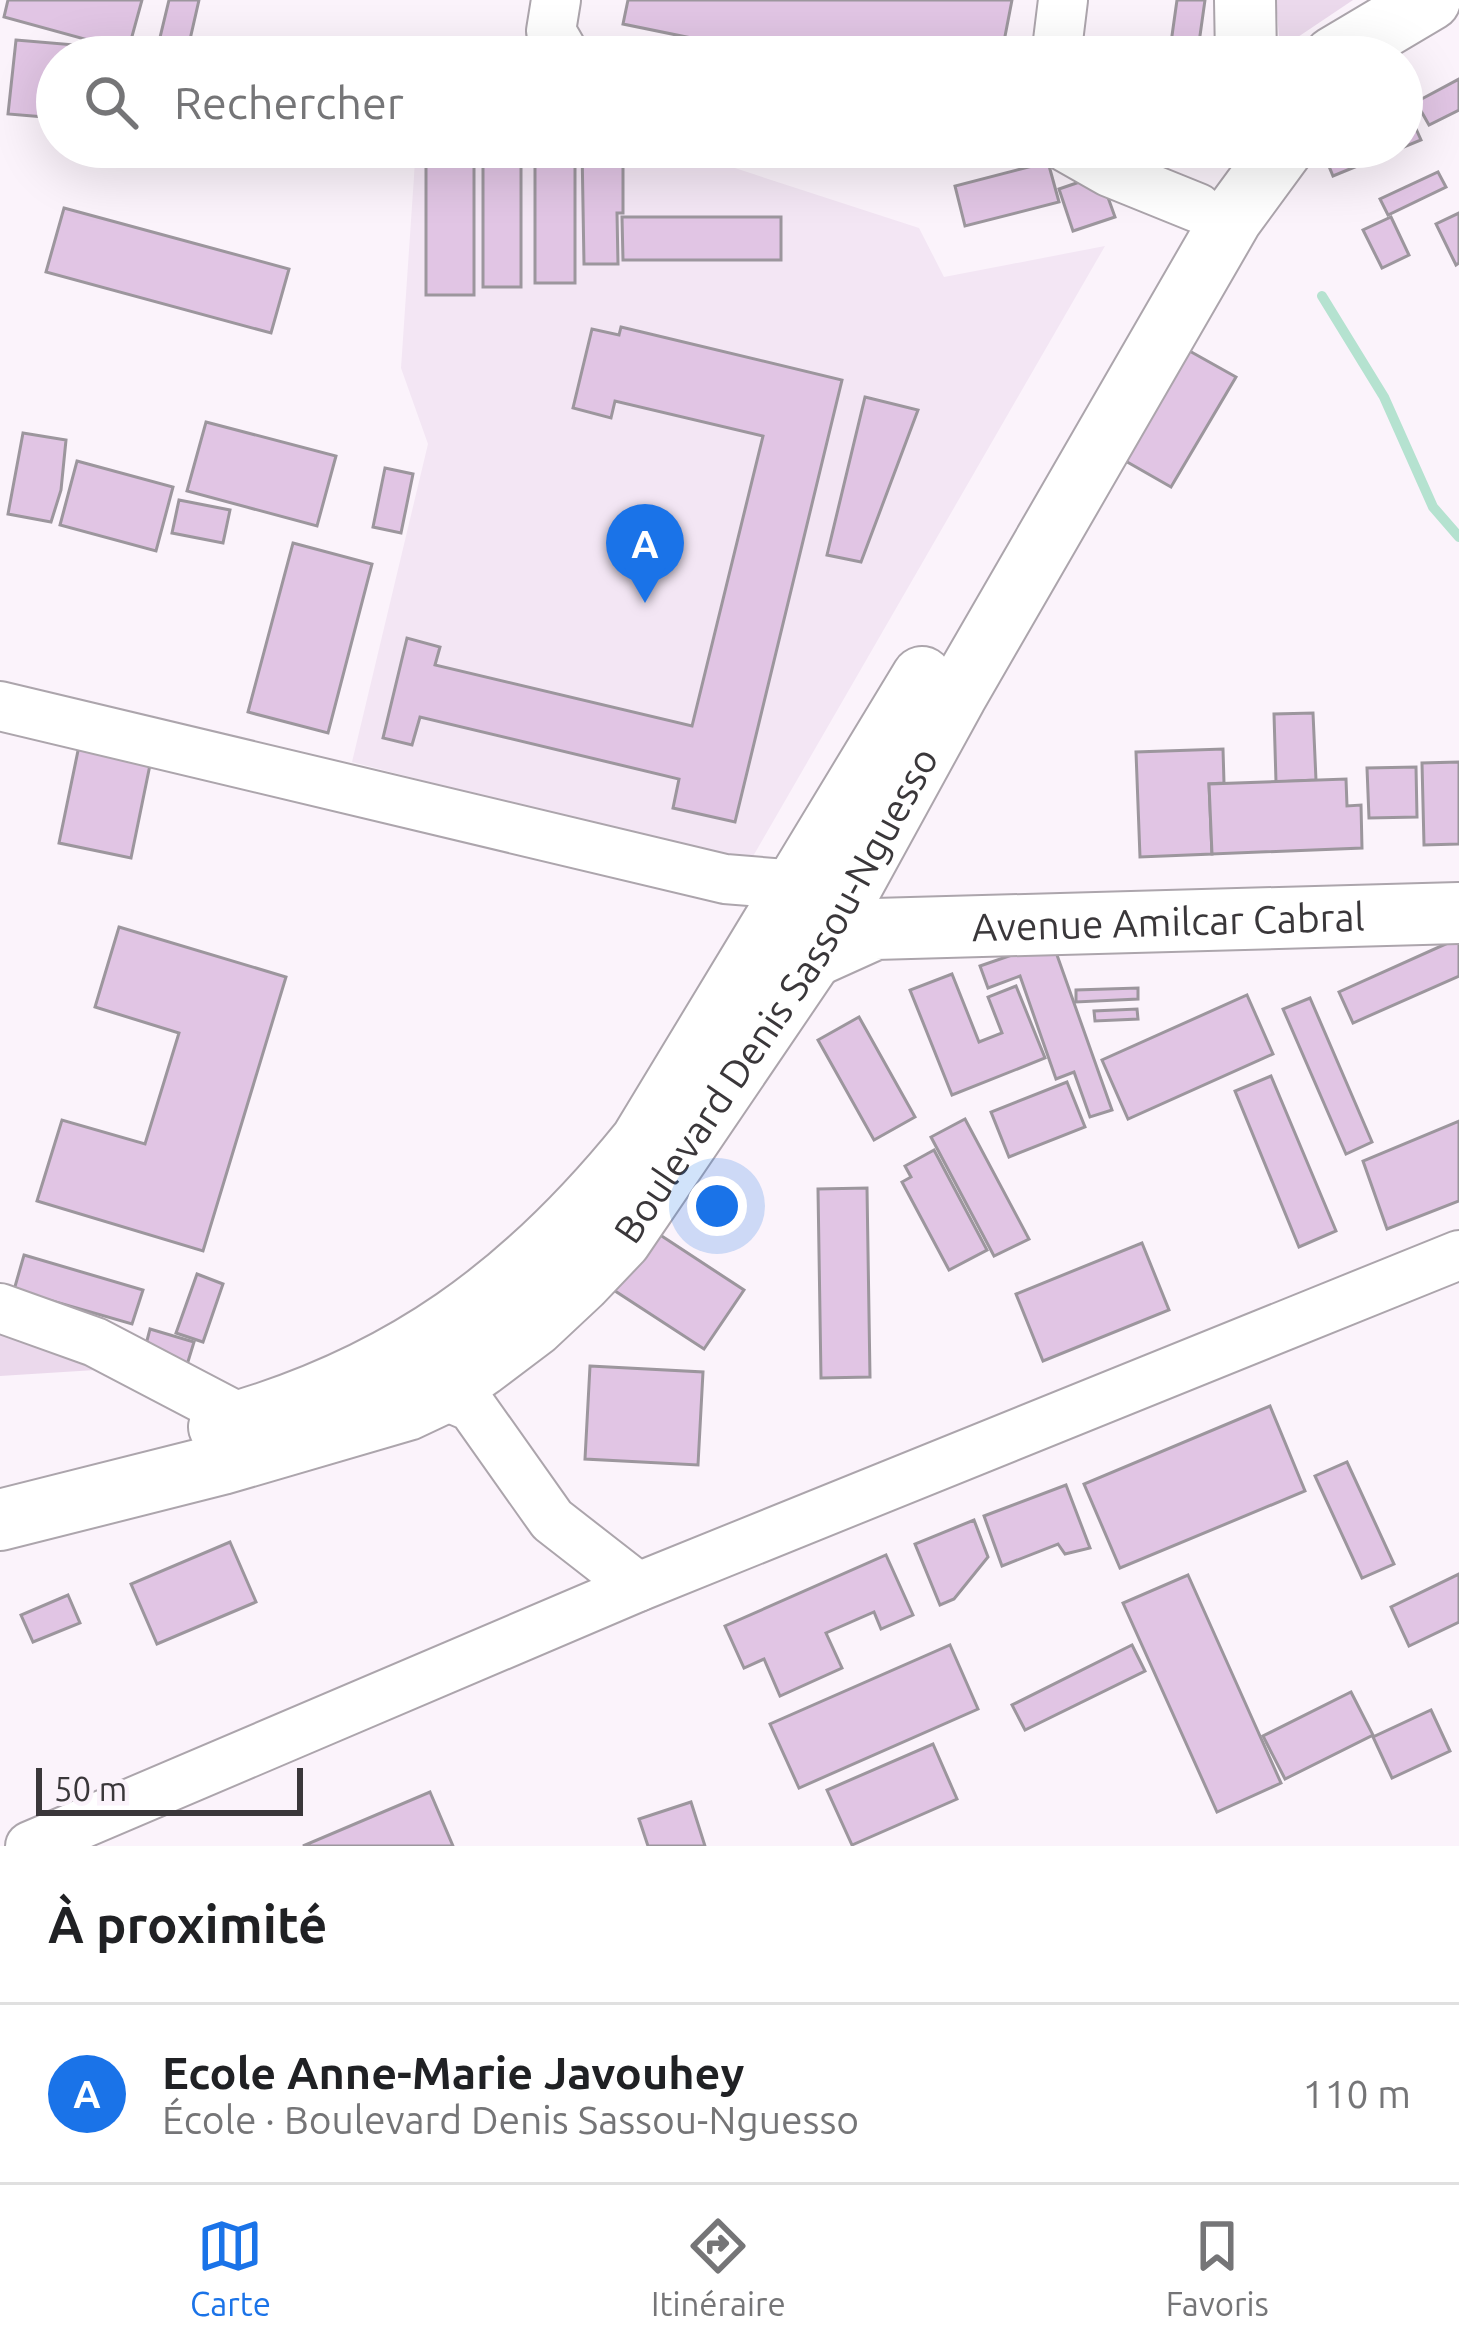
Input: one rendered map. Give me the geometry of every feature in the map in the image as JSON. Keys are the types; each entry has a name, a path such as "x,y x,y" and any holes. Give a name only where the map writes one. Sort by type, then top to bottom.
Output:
{"main road":[{"path":"1245,0 1246,36"},
{"path":"1369,36 1430,0"},
{"path":"1423,43 1459,22"},
{"name":"Boulevard Denis Sassou-Nguesso","path":"839,905 1198,208 1224,168"},
{"name":"Boulevard Denis Sassou-Nguesso","path":"0,1520 379,1420 450,1369 534,1326 620,1240 788,949 839,905 1232,218 1269,168"},
{"name":"Avenue Amilcar Cabral","path":"839,905 1459,913"},
{"name":"Boulevard Denis Sassou-Nguesso","path":"0,1486 450,1369"}],"street":[{"path":"554,36 556,0"},
{"path":"1059,36 1064,0"},
{"path":"1102,168 1198,208"},
{"path":"0,706 839,905"},
{"path":"725,879 788,949"},
{"path":"30,1846 638,1587 1459,1255"},
{"path":"0,1308 95,1342 244,1420"},
{"path":"450,1369 552,1520 638,1587"}],"shaded area":[{"path":"1276,0 1353,0 1299,36 1279,36"},
{"path":"415,168 735,168 919,228 944,277 1105,246 748,865 352,762 428,444 401,368"},
{"path":"0,1333 127,1368 0,1376"}],"building":[{"path":"8,0 142,0 132,36 73,36 4,17"},
{"path":"169,0 199,0 191,36 160,36"},
{"path":"628,0 1012,0 1005,36 682,36 623,24"},
{"path":"1177,0 1205,0 1200,36 1172,36"},
{"path":"16,40 36,42 36,116 8,114"},
{"path":"1459,79 1459,110 1429,125 1423,98"},
{"path":"426,168 474,168 474,295 426,295"},
{"path":"483,168 521,168 521,287 483,287"},
{"path":"535,168 575,168 575,283 535,283"},
{"path":"582,168 623,168 623,213 617,213 618,264 584,264"},
{"path":"1025,168 1050,168 1059,202 965,226 955,186"},
{"path":"1330,168 1353,168 1333,176"},
{"path":"1438,172 1446,187 1388,215 1380,199"},
{"path":"1100,175 1115,217 1073,231 1059,189"},
{"path":"64,208 289,269 271,333 46,272"},
{"path":"1459,213 1459,263 1456,265 1436,224"},
{"path":"622,217 781,217 781,260 623,260"},
{"path":"1391,217 1409,255 1382,268 1363,230"},
{"path":"621,327 842,380 735,822 673,808 679,779 420,717 412,745 383,738 407,638 440,647 435,665 692,726 763,436 615,401 611,418 573,408 592,329 619,335"},
{"path":"1186,349 1236,377 1171,487 1122,459"},
{"path":"865,397 918,410 861,562 827,555"},
{"path":"206,422 336,456 317,526 187,491"},
{"path":"23,433 66,440 61,490 51,522 8,514"},
{"path":"77,461 173,487 156,551 60,525"},
{"path":"385,468 413,474 401,533 373,527"},
{"path":"179,500 230,510 223,543 172,533"},
{"path":"293,543 372,564 328,733 248,712"},
{"path":"1313,713 1316,780 1276,782 1274,714"},
{"path":"80,741 152,755 131,858 59,843"},
{"path":"1223,749 1224,783 1209,784 1212,854 1140,857 1136,752"},
{"path":"1459,762 1459,844 1424,845 1422,763"},
{"path":"1416,767 1417,817 1369,818 1367,768"},
{"path":"1346,779 1347,806 1361,805 1362,848 1212,854 1209,784"},
{"path":"119,927 286,977 203,1251 37,1201 62,1120 145,1144 179,1033 95,1007"},
{"path":"1459,938 1459,976 1353,1023 1339,992"},
{"path":"1052,941 1112,1110 1090,1117 1074,1072 1056,1079 1020,976 988,988 980,966"},
{"path":"952,974 979,1042 1002,1033 988,997 1016,986 1045,1058 952,1095 910,990"},
{"path":"1138,988 1138,999 1076,1002 1076,990"},
{"path":"1247,995 1273,1054 1128,1119 1102,1060"},
{"path":"1310,998 1372,1142 1346,1154 1283,1009"},
{"path":"1137,1009 1138,1019 1095,1021 1094,1011"},
{"path":"859,1017 915,1117 874,1140 818,1040"},
{"path":"1271,1076 1336,1231 1299,1247 1235,1091"},
{"path":"1067,1082 1085,1127 1009,1157 991,1112"},
{"path":"965,1119 1029,1239 994,1256 931,1137"},
{"path":"1459,1121 1459,1201 1387,1229 1363,1161"},
{"path":"934,1150 987,1250 949,1270 902,1182 911,1177 905,1166"},
{"path":"867,1188 870,1377 821,1378 818,1189"},
{"path":"648,1227 744,1290 704,1349 609,1287"},
{"path":"1142,1243 1169,1310 1043,1361 1016,1294"},
{"path":"24,1255 143,1290 132,1324 14,1290"},
{"path":"197,1274 223,1284 203,1342 176,1333"},
{"path":"150,1329 194,1342 187,1365 144,1352"},
{"path":"590,1366 703,1372 698,1465 585,1459"},
{"path":"1270,1406 1305,1491 1120,1568 1084,1484"},
{"path":"1347,1462 1394,1564 1362,1578 1315,1476"},
{"path":"1066,1485 1090,1548 1065,1554 1058,1544 1002,1566 984,1516"},
{"path":"974,1520 988,1557 954,1599 940,1605 915,1544"},
{"path":"230,1542 256,1602 157,1644 131,1584"},
{"path":"886,1555 913,1615 881,1629 874,1612 826,1633 842,1668 780,1696 764,1659 744,1668 725,1626"},
{"path":"1459,1574 1459,1622 1409,1646 1391,1607"},
{"path":"1188,1575 1281,1783 1217,1812 1123,1603"},
{"path":"68,1595 80,1623 33,1642 21,1615"},
{"path":"950,1645 978,1709 799,1788 770,1724"},
{"path":"1132,1645 1145,1671 1025,1730 1012,1705"},
{"path":"1351,1692 1373,1735 1285,1779 1263,1736"},
{"path":"1431,1710 1450,1751 1392,1778 1373,1737"},
{"path":"933,1744 957,1799 852,1845 827,1790"},
{"path":"430,1792 453,1846 303,1846"},
{"path":"691,1802 705,1846 648,1846 639,1819"}],"waterway":[{"path":"1322,296 1384,397 1433,507 1459,537"}],"place":[{"name":"Ecole Anne-Marie Javouhey","path":"645,603"}]}
